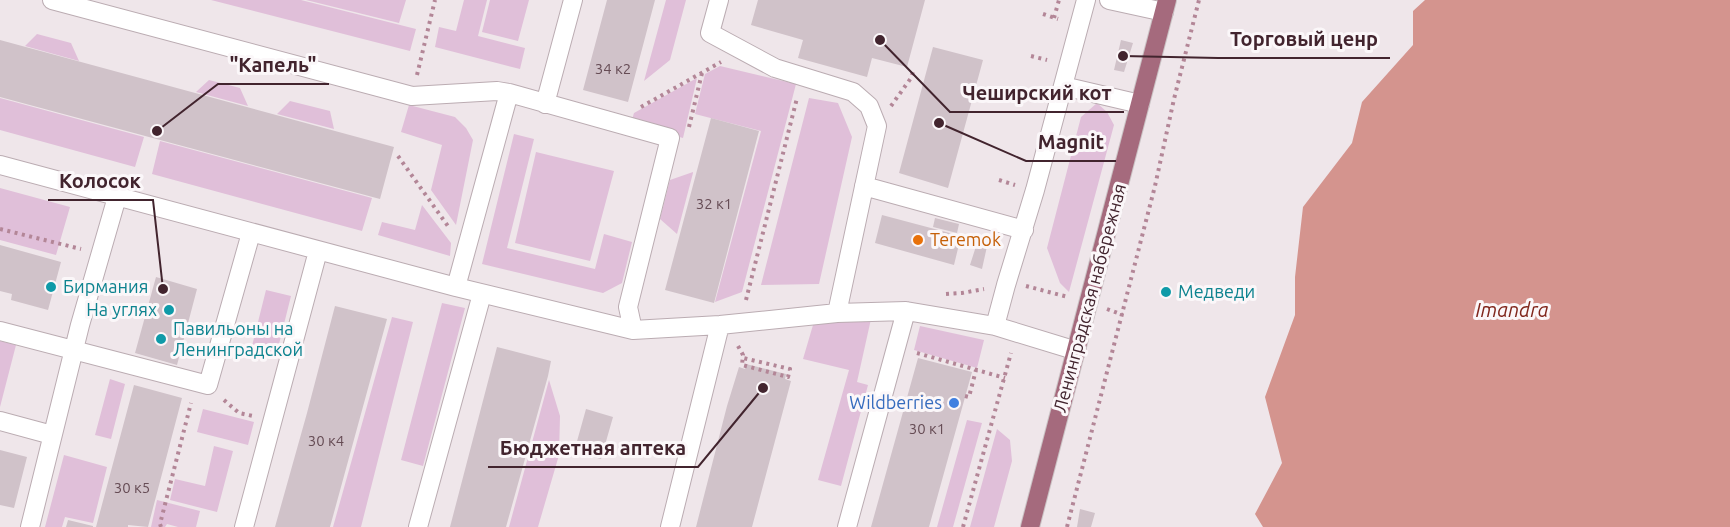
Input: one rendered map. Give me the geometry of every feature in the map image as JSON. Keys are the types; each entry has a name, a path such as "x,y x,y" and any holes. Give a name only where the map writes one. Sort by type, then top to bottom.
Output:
{"main road":[{"name":"Ленинградская набережная","path":"1030,527 1165,6"}],"lane":[{"path":"52,0 412,96 497,91 670,138 628,307 633,330"},
{"path":"545,104 573,0"},
{"path":"719,0 710,33 775,68 853,92 870,106 877,126 837,313"},
{"path":"996,326 1086,0"},
{"path":"1109,0 1165,6"},
{"path":"1063,86 1140,104"},
{"path":"456,287 509,93"},
{"path":"0,165 482,294 633,330 720,325 837,313 906,311 996,326 1077,351"},
{"path":"864,186 1023,230"},
{"path":"30,527 74,350 117,197"},
{"path":"0,331 202,383 220,344 251,233"},
{"path":"244,527 318,251"},
{"path":"418,527 482,294"},
{"path":"847,527 906,311"},
{"path":"670,527 720,325"},
{"path":"0,421 52,435"}],"path":[{"path":"412,96 435,0"},
{"path":"1043,14 1054,18 1059,0"},
{"path":"1067,527 1155,186 1199,0"},
{"path":"603,120 636,109 742,50"},
{"path":"1031,56 1043,59"},
{"path":"911,78 914,69"},
{"path":"670,138 685,142 703,72"},
{"path":"745,304 802,77"},
{"path":"398,156 465,251"},
{"path":"999,180 1010,183"},
{"path":"0,229 100,255"},
{"path":"940,294 962,293 1015,283 1069,297"},
{"path":"963,527 1017,332"},
{"path":"220,344 288,361"},
{"path":"896,348 1005,378"},
{"path":"743,356 790,369 788,377 758,369 742,365 743,356"},
{"path":"965,396 969,397 976,370"},
{"path":"161,527 202,383 239,413 272,421"}],"shaded area":[{"path":"211,0 301,0 416,29 410,51"},
{"path":"306,0 406,0 399,23"},
{"path":"464,0 487,0 478,36 525,48 520,69 435,47 439,27 456,31"},
{"path":"490,0 529,0 518,41 482,32"},
{"path":"666,0 686,0 670,60 644,81"},
{"path":"37,34 71,43 79,61 25,46"},
{"path":"720,66 796,84 742,292 715,302 761,131 695,114 705,74"},
{"path":"697,78 683,138 631,123 634,113"},
{"path":"209,80 240,88 248,106 196,92"},
{"path":"0,98 144,137 135,167 0,130"},
{"path":"809,98 838,103 852,137 819,284 761,285"},
{"path":"290,101 330,111 334,129 277,114"},
{"path":"1097,103 1107,112 1114,125 1069,292 1060,283 1047,248 1081,117"},
{"path":"409,105 455,117 466,128 473,140 456,225 431,190 442,145 401,132"},
{"path":"514,134 534,139 507,248 595,269 604,234 632,242 622,283 603,293 482,264"},
{"path":"160,141 372,198 362,231 152,174"},
{"path":"536,152 614,171 590,261 515,243"},
{"path":"693,172 677,234 660,219 670,180"},
{"path":"0,188 70,207 56,255 0,240"},
{"path":"422,205 451,243 450,256 378,235 382,222 415,230"},
{"path":"266,290 291,296 277,352 252,346"},
{"path":"442,303 465,308 423,466 401,460"},
{"path":"392,317 413,322 361,527 333,527"},
{"path":"871,319 857,382 868,385 841,486 818,480 849,370 803,359 813,325"},
{"path":"920,326 984,340 977,368 914,350"},
{"path":"0,341 16,345 0,407"},
{"path":"110,379 125,384 111,439 95,435"},
{"path":"549,380 560,416 559,455 538,527 509,527"},
{"path":"203,409 254,422 248,445 197,432"},
{"path":"967,420 982,423 953,527 937,527"},
{"path":"997,429 1010,440 1012,461 994,527 970,527"},
{"path":"214,446 233,451 217,512 170,500 175,479 205,486"},
{"path":"64,455 107,467 93,523 65,517 62,527 45,527"},
{"path":"157,500 200,511 196,527 178,527 167,524 165,527 151,527"}],"water":[{"name":"Imandra","path":"1425,0 1730,0 1730,527 1263,527 1255,514 1282,463 1265,397 1295,315 1295,277 1303,207 1352,143 1362,102 1413,45 1413,11"}],"building":[{"path":"607,0 655,0 628,102 583,90"},
{"path":"758,0 925,0 907,67 872,58 867,77 798,58 803,40 751,25"},
{"path":"0,40 394,147 380,199 0,97"},
{"path":"1121,40 1133,43 1124,72 1114,70"},
{"path":"933,47 983,60 948,188 899,173"},
{"path":"711,118 759,131 714,303 665,290"},
{"name":"Teremok","path":"882,215 961,236 954,265 875,243"},
{"path":"935,218 959,224 957,233 933,227"},
{"path":"978,240 988,242 982,269 970,265"},
{"path":"0,245 61,262 48,310 11,300 12,294 0,291"},
{"path":"156,277 197,289 177,365 135,353"},
{"path":"335,306 387,319 330,527 275,527 307,413"},
{"path":"497,347 551,361 548,376 506,527 450,527"},
{"path":"918,358 972,372 929,527 871,527"},
{"path":"746,364 786,374 785,379 791,381 752,527 696,527 727,406 739,367 745,369"},
{"path":"134,385 182,398 148,527 128,525 128,527 96,527"},
{"path":"586,409 613,417 601,459 574,452"},
{"path":"0,450 27,457 14,508 0,505"},
{"path":"1080,509 1095,513 1091,527 1077,527"},
{"path":"68,520 93,526 93,527 66,527"}],"place":[{"name":"Чеширский кот","path":"880,40"},
{"name":"Торговый ценр","path":"1123,56"},
{"name":"Magnit","path":"939,123"},
{"name":"\"Капель\"","path":"157,131"},
{"name":"Teremok","path":"918,240"},
{"name":"Бирмания","path":"51,287"},
{"name":"Колосок","path":"163,289"},
{"name":"Медведи","path":"1166,292"},
{"name":"На углях","path":"169,310"},
{"name":"Павильоны на Ленинградской","path":"161,339"},
{"name":"Бюджетная аптека","path":"763,388"},
{"name":"Wildberries","path":"954,403"}]}
